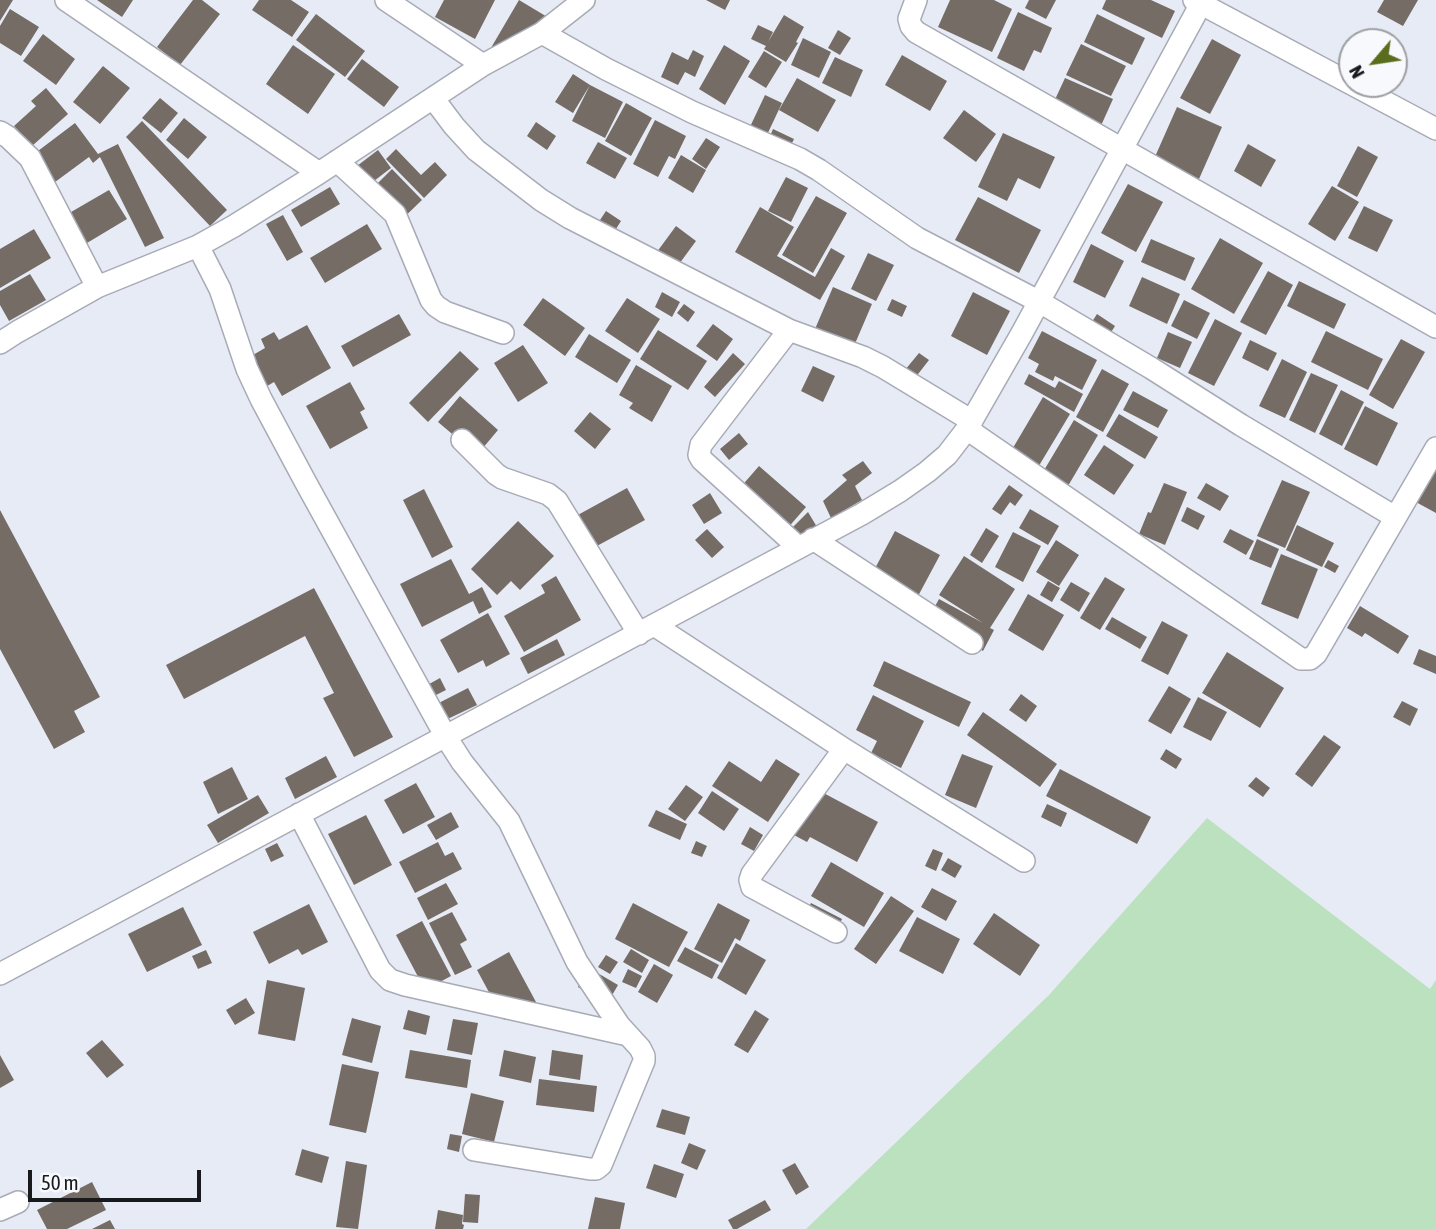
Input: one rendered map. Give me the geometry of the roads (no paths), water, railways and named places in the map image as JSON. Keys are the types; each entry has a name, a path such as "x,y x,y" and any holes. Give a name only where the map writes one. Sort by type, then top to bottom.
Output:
{"street":[{"path":"66,0 319,173"},
{"path":"386,0 483,65"},
{"path":"0,343 97,287 198,246 234,226 483,65 542,33 584,0"},
{"path":"916,0 909,19 916,33 1436,327"},
{"path":"0,974 862,514 909,485 947,455 970,425 1022,333 1199,1 1436,129"},
{"path":"542,33 692,112 800,159 917,238 1038,301 1395,517"},
{"path":"433,98 477,150 541,200 570,218 789,330 883,367 970,425 1301,659 1310,659 1316,654 1436,448"},
{"path":"0,132 30,158 97,287"},
{"path":"337,161 395,214 431,300 436,306 445,312 503,333"},
{"path":"198,246 220,289 247,369 261,399 446,737 462,762 509,821 577,962 612,1015 640,1048 644,1061 601,1165 596,1169 474,1150"},
{"path":"789,330 701,445 699,455 806,543 972,643"},
{"path":"462,440 502,478 548,494 557,501 646,629 1024,861"},
{"path":"836,932 752,887 750,880 844,749"},
{"path":"299,814 380,970 390,980 628,1035"}]}
